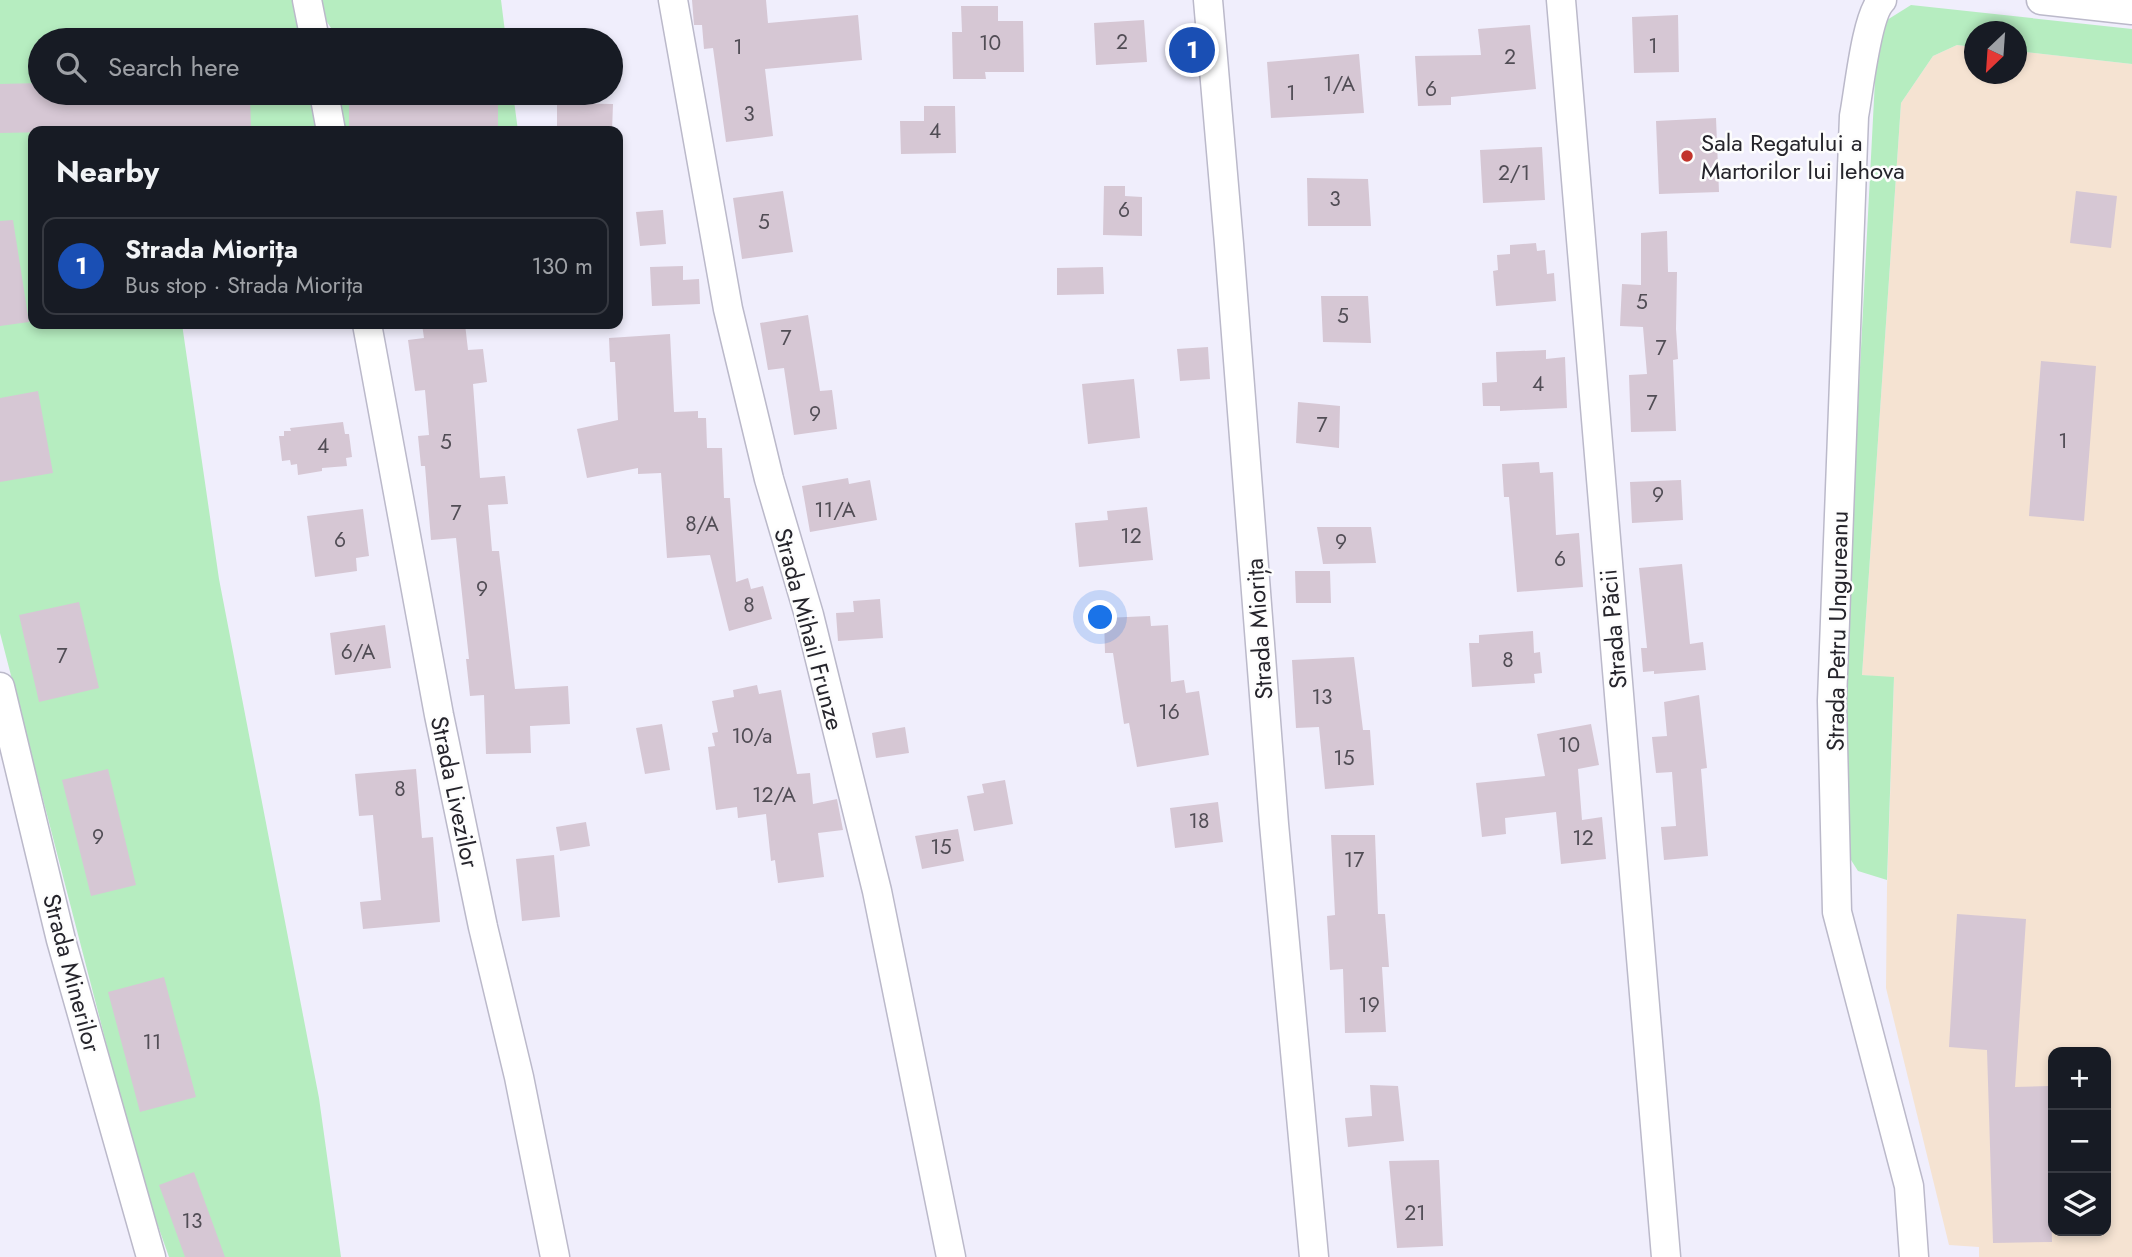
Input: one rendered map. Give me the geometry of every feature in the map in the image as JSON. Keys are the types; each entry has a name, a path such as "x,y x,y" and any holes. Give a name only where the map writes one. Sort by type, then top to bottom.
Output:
{"street":[{"path":"307,0 312,28"},
{"name":"Strada Mihail Frunze","path":"673,0 728,309 769,479 809,615 877,891 951,1257"},
{"name":"Strada Miorița","path":"1208,0 1274,824 1314,1257"},
{"name":"Strada Păcii","path":"1562,0 1666,1257"},
{"name":"Strada Petru Ungureanu","path":"1882,0 1878,3 1869,31 1854,116 1832,701 1836,893 1837,912 1909,1186 1914,1257"},
{"path":"2041,0 2132,10"},
{"path":"326,105 330,126"},
{"name":"Strada Livezilor","path":"368,329 439,715 483,927 519,1077 555,1257"},
{"name":"Strada Minerilor","path":"0,687 61,940 152,1257"}],"shaded area":[{"path":"1957,45 1964,46 1964,84 2027,84 2027,52 2132,64 2132,1257 1979,1257 1979,1247 1949,1245 1886,988 1894,678 1862,675 1901,103 1933,56"}],"green space":[{"path":"0,0 293,0 299,28 28,28 28,105 313,105 317,126 28,126 28,329 183,329 219,579 319,1098 341,1257 169,1257 141,1178 0,633"},
{"path":"320,0 501,0 504,28 331,28 321,13"},
{"path":"1911,5 2132,29 2132,64 2027,52 2027,21 1964,21 1964,46 1957,45 1933,56 1901,103 1862,675 1894,677 1887,880 1858,871 1844,849 1844,674 1877,42 1887,20"},
{"path":"342,105 515,105 517,126 344,126"}],"building":[{"path":"692,0 766,0 768,23 858,15 862,60 765,69 773,136 726,142 713,48 704,49 702,25 694,25"},
{"path":"961,6 998,6 998,21 1023,21 1024,72 985,72 986,79 953,79 952,32 962,32"},
{"path":"1678,15 1679,72 1634,73 1632,17"},
{"path":"1144,20 1147,62 1096,65 1094,23"},
{"path":"1530,25 1536,89 1451,97 1451,105 1418,106 1415,56 1481,55 1478,29"},
{"path":"1359,54 1364,113 1271,118 1267,62"},
{"path":"28,83 28,105 250,105 251,126 28,126 28,132 0,133 0,84"},
{"path":"349,105 498,105 498,126 349,126"},
{"path":"557,105 613,105 612,126 557,126"},
{"path":"924,106 955,106 956,153 901,154 900,121 924,121"},
{"name":"Sala Regatului a Martorilor lui Iehova","path":"1716,118 1719,192 1659,194 1656,121"},
{"path":"1542,147 1545,200 1483,203 1480,150"},
{"path":"1307,178 1368,179 1371,226 1308,226"},
{"path":"1104,186 1125,186 1125,196 1142,197 1142,236 1103,235"},
{"path":"783,191 793,252 742,259 733,198"},
{"path":"2076,191 2117,196 2111,248 2070,243"},
{"path":"663,210 666,244 640,246 636,212"},
{"path":"13,220 28,322 0,326 0,221"},
{"path":"1667,231 1668,272 1677,272 1678,359 1673,360 1676,431 1631,432 1629,375 1647,374 1643,327 1620,326 1622,284 1641,285 1641,233"},
{"path":"1536,243 1537,251 1545,250 1547,274 1554,273 1556,301 1496,306 1493,271 1498,270 1497,255 1510,254 1510,245"},
{"path":"683,266 683,280 699,279 700,304 652,306 650,267"},
{"path":"1103,267 1104,294 1057,295 1057,268"},
{"path":"1321,296 1368,296 1371,343 1323,342"},
{"path":"808,315 820,391 832,390 837,429 794,435 784,368 768,370 760,323"},
{"path":"423,329 466,329 468,350 483,349 487,382 473,384 480,478 505,476 508,504 488,505 492,551 499,551 515,689 568,686 570,724 530,726 531,753 486,754 484,695 470,696 466,659 469,659 456,538 431,540 425,466 421,466 418,436 429,435 425,390 415,391 408,340 424,338"},
{"path":"670,334 674,412 698,411 698,418 706,418 707,448 722,448 724,498 730,498 736,582 748,578 751,589 763,586 772,619 729,631 710,555 667,558 661,473 638,474 638,468 587,478 577,429 618,420 615,362 610,362 609,338"},
{"path":"1208,347 1210,379 1180,381 1177,349"},
{"path":"1546,350 1546,359 1565,357 1567,408 1500,411 1500,406 1483,406 1482,383 1497,382 1496,352"},
{"path":"2041,361 2096,366 2084,521 2029,516"},
{"path":"1134,379 1140,438 1088,444 1082,384"},
{"path":"38,391 53,473 0,482 0,398"},
{"path":"1298,402 1340,406 1339,448 1296,443"},
{"path":"343,422 345,434 349,434 352,457 346,458 347,466 322,468 322,471 298,475 297,464 291,465 290,460 282,461 279,436 284,436 284,431"},
{"path":"1539,462 1540,473 1553,472 1556,535 1579,533 1583,587 1517,592 1509,497 1504,497 1502,464"},
{"path":"848,478 849,484 870,480 877,520 810,532 802,486"},
{"path":"1681,480 1683,520 1632,523 1630,482"},
{"path":"1147,507 1153,560 1079,567 1075,523 1108,520 1107,511"},
{"path":"363,509 369,556 356,558 357,571 315,577 307,516"},
{"path":"1317,527 1371,527 1376,563 1323,564"},
{"path":"1682,564 1690,644 1703,642 1706,670 1654,674 1654,671 1643,672 1641,648 1647,648 1639,568"},
{"path":"1295,571 1330,571 1331,603 1296,603"},
{"path":"880,599 883,638 838,641 836,613 854,612 853,601"},
{"path":"79,602 99,688 39,702 19,615"},
{"path":"1150,616 1151,626 1168,625 1171,682 1184,680 1186,693 1199,691 1209,755 1137,767 1129,723 1124,724 1113,653 1105,653 1104,618"},
{"path":"385,625 391,668 335,675 330,633"},
{"path":"1533,631 1534,653 1540,652 1542,673 1534,674 1535,683 1472,687 1469,643 1479,643 1479,635"},
{"path":"1354,657 1363,730 1370,730 1374,785 1325,789 1319,727 1296,728 1292,660"},
{"path":"757,685 759,694 781,690 797,774 810,773 813,804 837,799 843,830 818,833 824,877 778,883 775,860 771,861 766,814 738,818 737,807 716,810 708,747 715,746 712,733 718,732 712,701 734,697 733,690"},
{"path":"1699,695 1707,768 1701,769 1708,856 1664,860 1661,827 1676,826 1672,772 1656,773 1652,737 1667,736 1664,702"},
{"path":"662,724 670,770 645,774 636,728"},
{"path":"1591,724 1599,765 1578,769 1582,820 1602,817 1606,859 1561,864 1556,812 1505,818 1506,834 1482,837 1476,783 1545,776 1537,734"},
{"path":"905,727 909,753 876,758 872,733"},
{"path":"108,769 136,885 91,896 62,780"},
{"path":"416,769 422,838 433,837 440,922 363,929 360,902 381,900 373,815 359,816 355,774"},
{"path":"1005,780 1013,824 974,831 967,796 984,793 982,784"},
{"path":"1218,802 1223,842 1175,848 1170,808"},
{"path":"586,822 590,846 560,851 556,827"},
{"path":"958,829 964,861 922,869 915,836"},
{"path":"1331,835 1375,835 1378,914 1385,914 1389,967 1382,967 1386,1032 1345,1033 1343,969 1330,970 1327,916 1335,915"},
{"path":"554,855 560,917 522,921 516,859"},
{"path":"1957,914 2026,919 2015,1087 2048,1086 2048,1236 2052,1236 2052,1242 1993,1243 1987,1050 1949,1047"},
{"path":"164,977 196,1097 140,1112 108,992"},
{"path":"1370,1085 1398,1086 1404,1141 1348,1147 1345,1118 1372,1116"},
{"path":"1439,1160 1443,1246 1397,1248 1389,1161"},
{"path":"194,1172 225,1257 185,1257 159,1185"}],"place":[{"name":"Strada Miorița","path":"1192,50"},
{"name":"Sala Regatului a Martorilor lui Iehova","path":"1687,156"}]}
